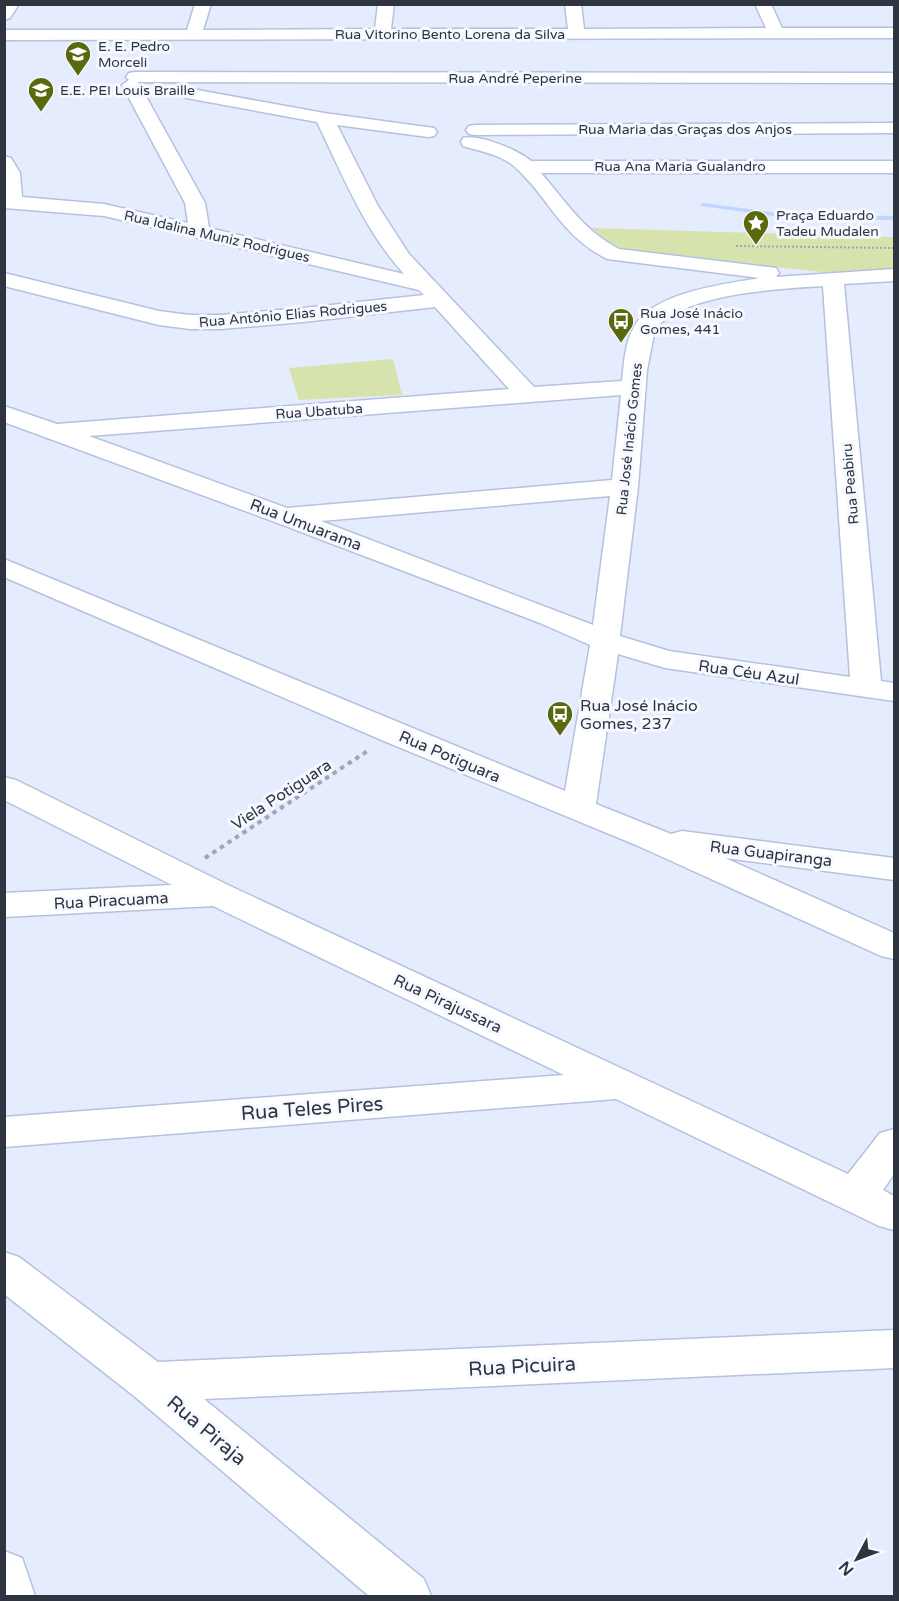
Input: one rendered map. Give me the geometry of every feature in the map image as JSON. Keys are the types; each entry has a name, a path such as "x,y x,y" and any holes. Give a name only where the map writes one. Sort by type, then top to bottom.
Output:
{"street":[{"path":"4,15 12,4"},
{"path":"193,35 203,4"},
{"path":"382,34 386,4"},
{"path":"573,4 577,34"},
{"path":"763,4 776,33"},
{"name":"Rua Vitorino Bento Lorena da Silva","path":"4,34 894,33"},
{"path":"205,50 257,35"},
{"path":"133,81 146,68 173,59"},
{"name":"Rua André Peperine","path":"133,81 894,78"},
{"path":"226,100 223,91 228,86 245,79"},
{"path":"133,81 324,118 452,134 504,153 525,167 578,232 596,247 614,255 821,280"},
{"path":"133,81 195,203 199,231"},
{"path":"324,118 368,206 401,258 528,395"},
{"name":"Rua Maria das Graças dos Anjos","path":"452,134 894,128"},
{"path":"4,162 10,173 9,202"},
{"name":"Rua Ana Maria Gualandro","path":"525,167 894,167"},
{"name":"Rua Idalina Muniz Rodrigues","path":"9,202 104,210 199,231 435,293"},
{"name":"Rua José Inácio Gomes","path":"578,810 606,641 625,487 634,387 640,342 646,323 674,305 705,295 821,280 894,275"},
{"name":"Rua Antônio Elias Rodrigues","path":"4,279 159,318 190,322 267,318 435,293"},
{"name":"Rua Peabiru","path":"821,280 880,690"},
{"name":"Rua Ubatuba","path":"4,436 51,430 634,387"},
{"name":"Rua Umuarama","path":"4,413 284,516 539,613 606,641"},
{"path":"284,516 625,487"},
{"name":"Rua Potiguara","path":"4,567 395,734 648,837 894,947"},
{"name":"Rua Céu Azul","path":"606,641 665,659 880,690"},
{"name":"Rua Pirajussara","path":"4,787 218,894 894,1214"},
{"name":"Rua Guapiranga","path":"648,837 894,869"},
{"name":"Rua Piracuama","path":"4,905 218,894"},
{"name":"Rua Teles Pires","path":"4,1132 619,1085"},
{"path":"856,1195 894,1144"},
{"name":"Rua Piraja","path":"12,1287 150,1382 406,1596"},
{"name":"Rua Picuira","path":"150,1382 894,1349"},
{"path":"4,1574 10,1596"}],"path":[{"path":"725,245 894,248"},
{"name":"Viela Potiguara","path":"181,874 395,734"}],"green space":[{"name":"Praça Eduardo Tadeu Mudalen","path":"592,228 894,237 894,268 832,273 630,252 606,240"},
{"path":"393,359 402,395 299,400 289,368"}],"waterway":[{"path":"703,205 787,216 894,218"}],"place":[{"name":"E. E. Pedro Morceli","path":"78,77"},
{"name":"E.E. PEI Louis Braille","path":"41,113"},
{"name":"Praça Eduardo Tadeu Mudalen","path":"756,246"},
{"name":"Rua José Inácio Gomes, 441","path":"621,344"},
{"name":"Rua José Inácio Gomes, 237","path":"560,737"}]}
